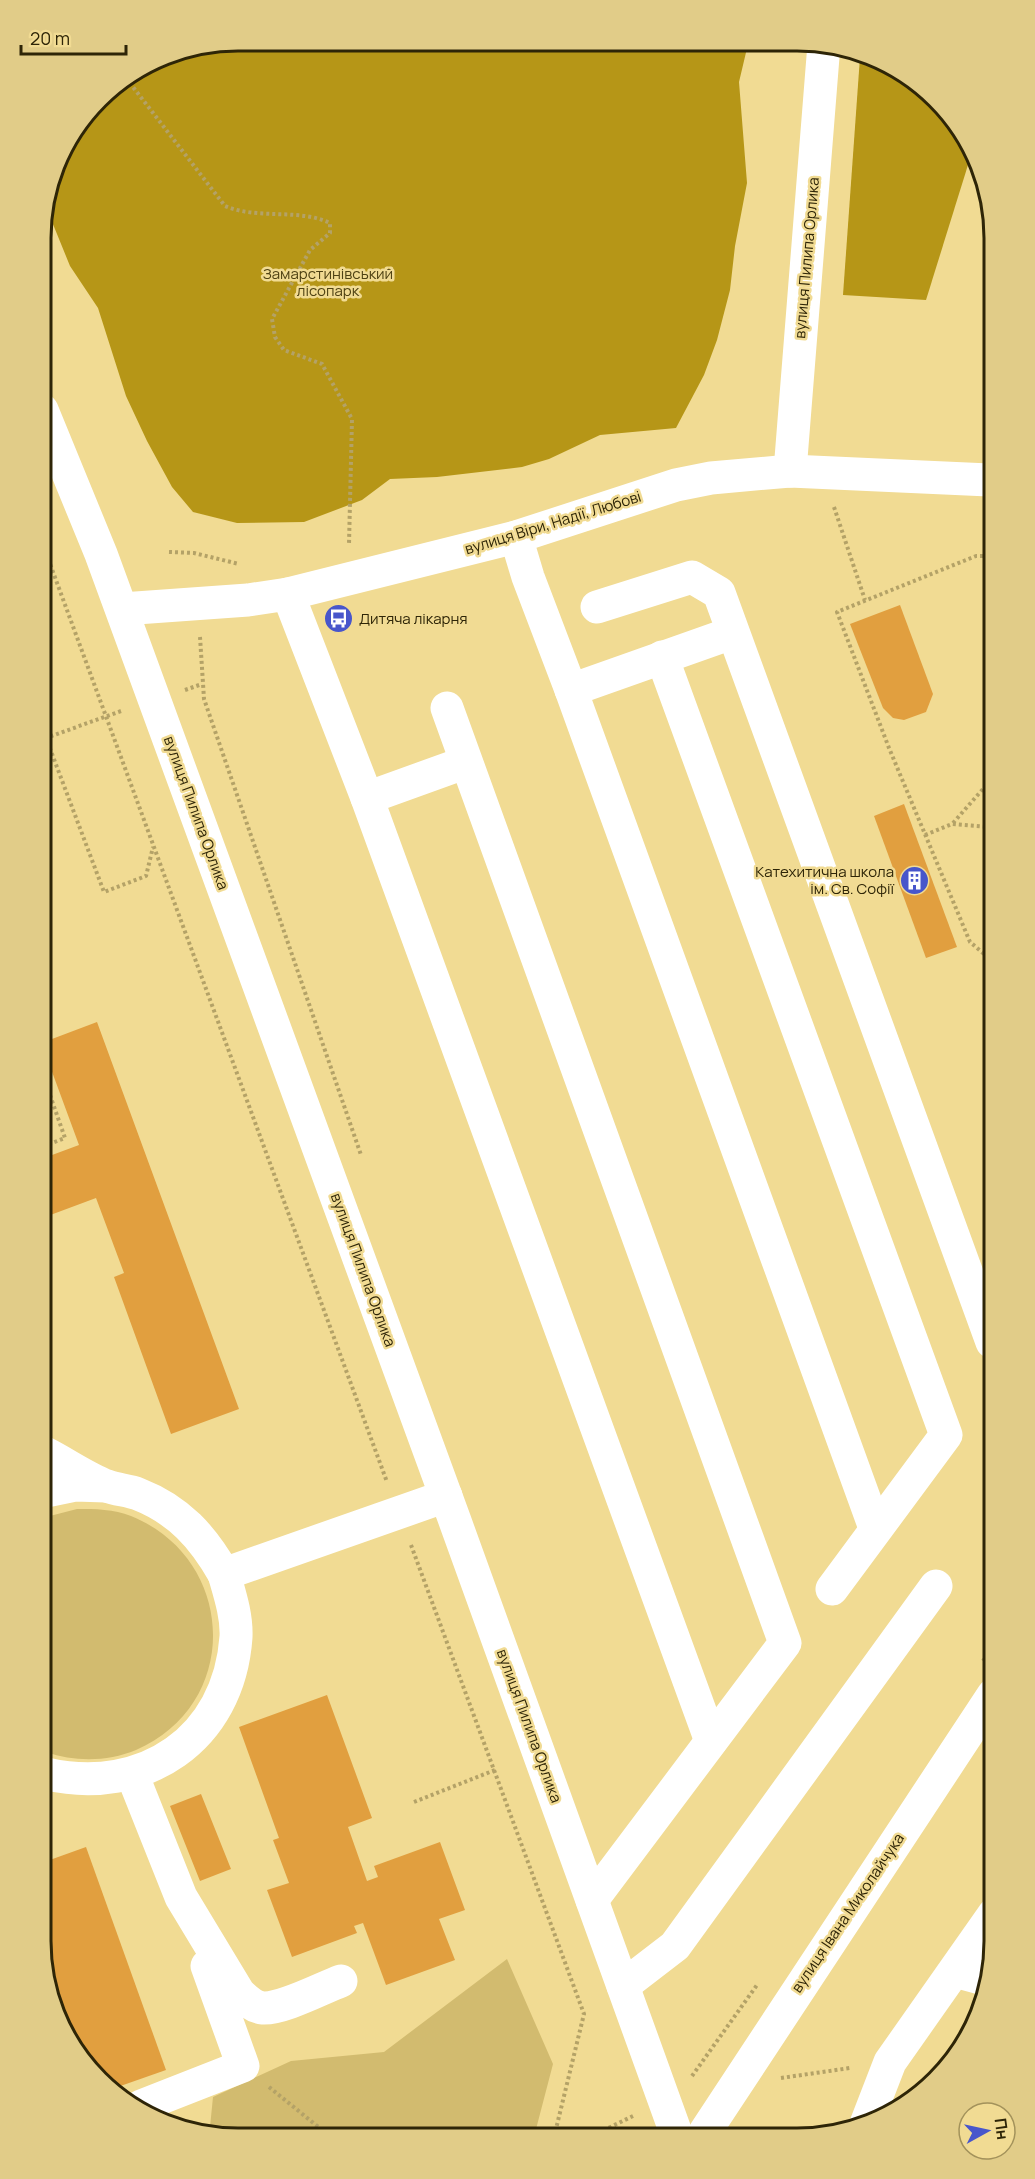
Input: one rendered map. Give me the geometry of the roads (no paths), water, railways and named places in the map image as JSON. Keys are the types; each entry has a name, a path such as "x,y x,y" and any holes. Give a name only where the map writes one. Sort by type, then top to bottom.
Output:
{"street":[{"name":"вулиця Пилипа Орлика","path":"790,471 823,53"},
{"name":"вулиця Пилипа Орлика","path":"51,432 122,609 674,2128"},
{"name":"вулиця Віри, Надії, Любові","path":"122,609 248,600 288,594 516,537 676,485 749,473 790,471 984,480"},
{"path":"516,537 528,578 571,690 875,1528"},
{"path":"597,607 692,577 718,592 984,1320"},
{"path":"288,594 367,798 711,1741"},
{"path":"571,690 732,633"},
{"path":"662,657 946,1435 831,1589"},
{"path":"447,708 464,763 785,1642 592,1900"},
{"path":"367,798 464,763"},
{"path":"51,1456 106,1486"},
{"path":"51,1490 75,1485 106,1486 136,1493 164,1506 189,1524 209,1548 224,1574 233,1604 236,1635 232,1665 222,1695 207,1722 186,1744 160,1762 132,1774 102,1780 71,1780 51,1775"},
{"path":"224,1574 446,1496"},
{"path":"623,1986 675,1946 936,1586"},
{"name":"вулиця Івана Миколайчука","path":"708,2128 984,1709"},
{"path":"132,1774 181,1897 243,2066 146,2104"},
{"path":"181,1897 239,1993 249,2003 263,2008 277,2006 341,1981"},
{"path":"870,2113 890,2062 984,1929"},
{"path":"955,1971 980,1978"}],"place":[{"name":"Дитяча лікарня","path":"338,619"},
{"name":"Катехитична школа ім. Св. Софії","path":"915,881"}],"park label":[{"name":"Замарстинівський лісопарк","path":"328,282"}]}
